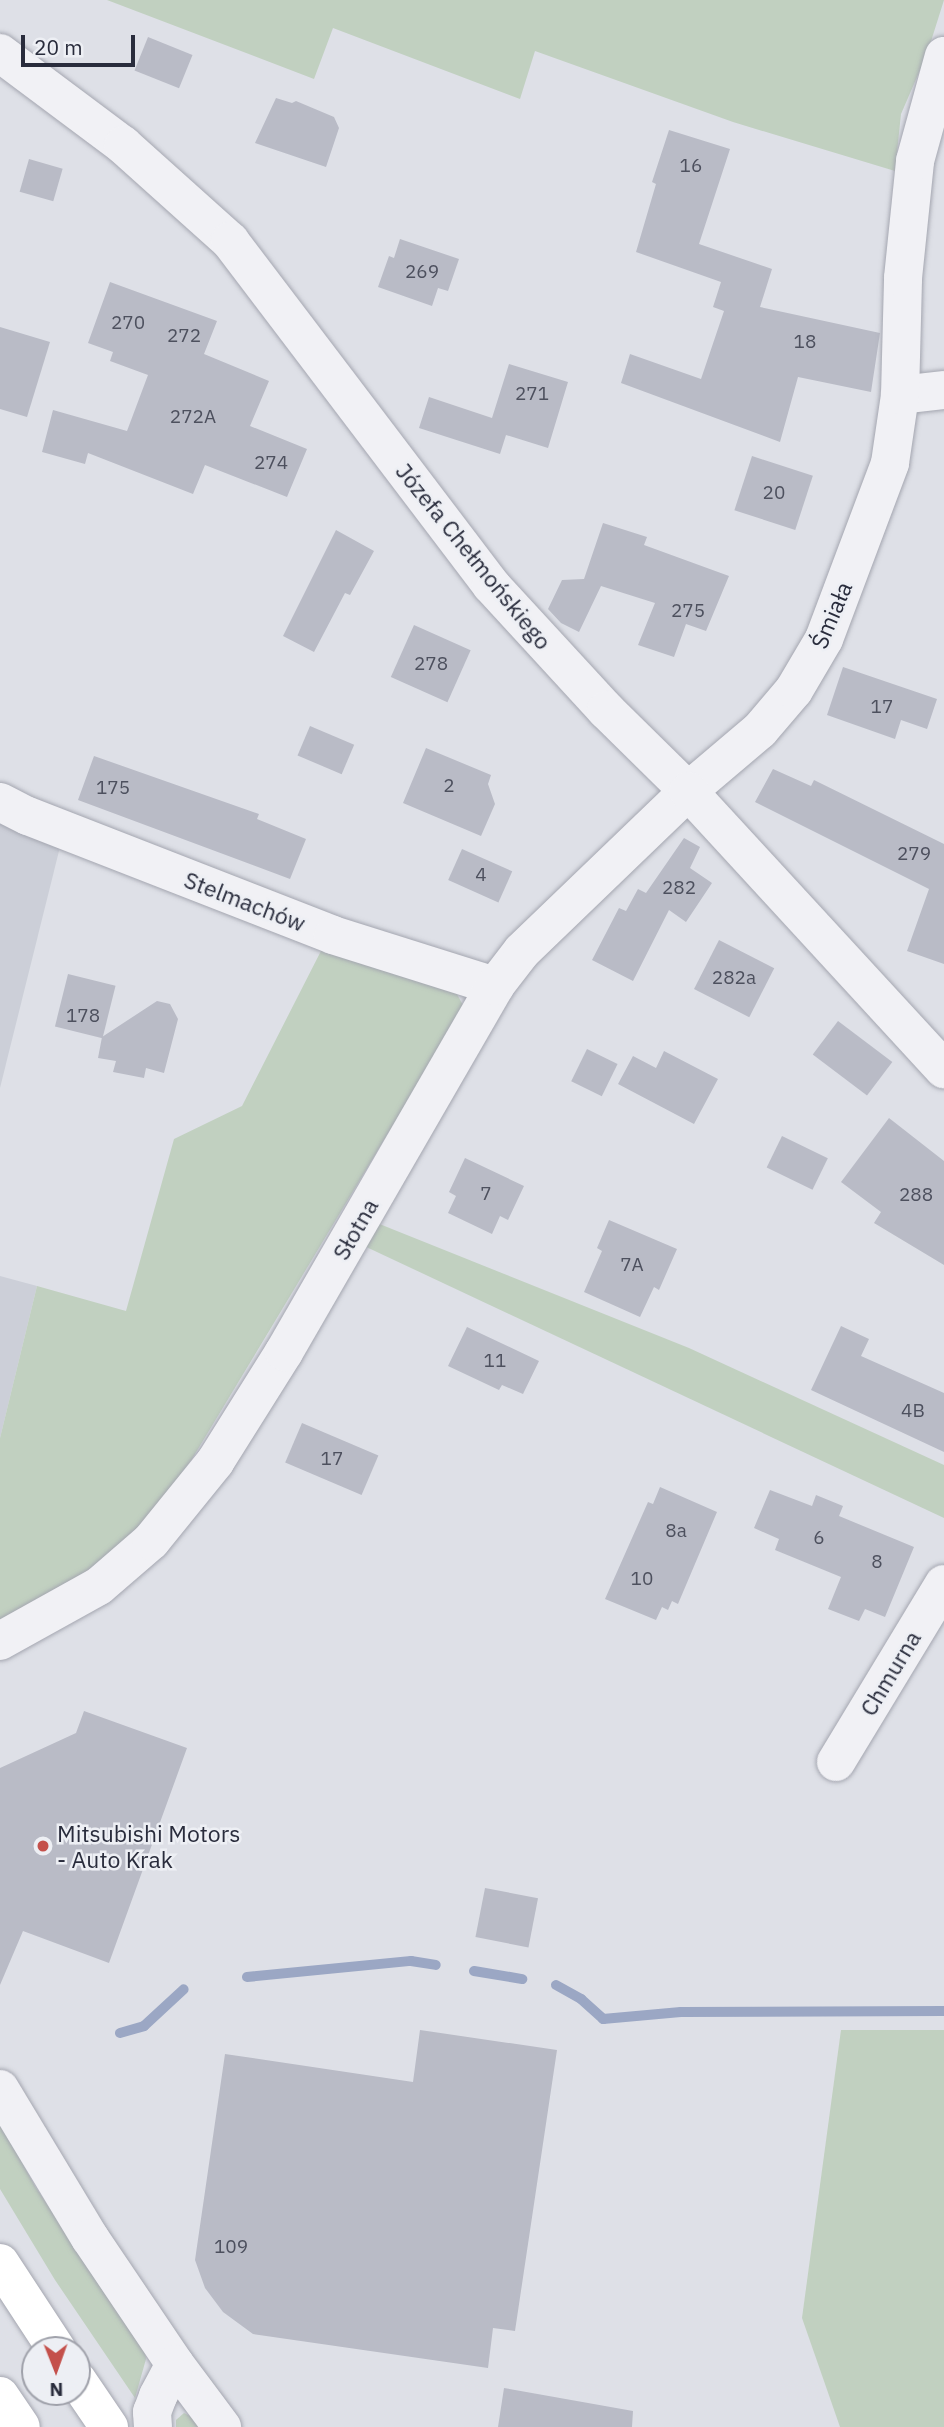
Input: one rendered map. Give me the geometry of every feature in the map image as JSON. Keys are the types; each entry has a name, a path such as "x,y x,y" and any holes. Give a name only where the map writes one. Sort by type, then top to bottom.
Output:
{"main road":[{"path":"0,2263 48,2336"},
{"path":"0,2396 21,2427"},
{"path":"91,2401 109,2427"}],"street":[{"name":"Józefa Chełmońskiego","path":"0,53 123,145 230,241 491,585 606,710 688,791 944,1069"},
{"name":"Śmiała","path":"688,791 760,730 794,690 824,639 890,463 900,395 903,278 915,161 944,56"},
{"path":"900,395 944,390"},
{"name":"Słotna","path":"0,1641 40,1621 110,1577 151,1541 215,1462 284,1352 495,986 522,951 688,791"},
{"name":"Stelmachów","path":"0,802 28,816 333,935 495,986"},
{"name":"Chmurna","path":"836,1762 944,1584"},
{"path":"0,2089 90,2238 175,2364 222,2427"},
{"path":"153,2427 152,2412 175,2364"}],"shaded area":[{"path":"0,810 62,839 0,1088"},
{"path":"0,1276 37,1286 0,1438"}],"green space":[{"path":"107,0 944,0 927,54 901,114 895,171 733,122 535,51 520,99 333,28 314,79"},
{"path":"323,947 452,985 464,1007 192,1459 138,1532 67,1586 0,1620 0,1438 37,1286 126,1311 174,1139 242,1106"},
{"path":"372,1221 689,1348 944,1465 944,1518 362,1245"},
{"path":"841,2030 944,2030 944,2427 840,2427 802,2318"},
{"path":"0,2122 36,2188 144,2345 146,2359 135,2398 55,2280 0,2189"},
{"path":"184,2413 194,2418 201,2427 176,2427 176,2420"}],"building":[{"path":"148,37 193,55 179,88 135,70"},
{"path":"276,98 292,103 296,101 334,117 339,128 326,167 255,143"},
{"path":"669,130 730,149 699,244 772,269 760,307 880,333 871,392 798,377 780,442 621,383 630,354 701,379 724,311 713,307 721,282 636,252 656,184 652,182"},
{"path":"29,159 63,169 53,201 20,192"},
{"path":"400,239 459,259 448,291 438,288 432,306 378,287 389,256 394,258"},
{"path":"110,282 217,321 204,354 269,381 250,426 307,449 287,497 205,465 193,494 88,453 85,464 42,452 53,410 127,431 148,375 110,361 113,352 88,343"},
{"path":"0,327 50,342 27,417 0,409"},
{"path":"509,364 568,382 548,448 506,435 500,454 419,428 429,397 492,418"},
{"path":"752,456 813,476 795,530 734,510"},
{"path":"603,523 647,537 644,545 729,576 706,631 686,624 674,657 638,645 655,603 601,586 579,632 561,623 548,609 562,580 584,579"},
{"path":"336,530 374,551 350,595 345,593 314,652 283,636"},
{"path":"414,625 471,650 447,702 391,677"},
{"path":"843,667 937,699 927,729 901,720 895,739 827,715"},
{"path":"310,726 354,745 342,774 297,755"},
{"path":"426,748 491,775 488,784 495,804 481,836 403,803"},
{"path":"94,756 259,814 257,819 306,839 290,879 78,800"},
{"path":"773,769 811,786 814,780 944,844 944,964 907,951 929,889 755,802"},
{"path":"684,838 700,847 690,868 712,883 686,922 669,910 633,981 592,960 619,908 626,911 638,889 646,893"},
{"path":"462,849 512,871 498,902 448,880"},
{"path":"719,940 774,968 749,1017 694,989"},
{"path":"68,974 116,986 102,1038 55,1026"},
{"path":"157,1001 170,1004 178,1019 164,1073 146,1068 144,1078 113,1072 116,1061 98,1058 102,1037"},
{"path":"838,1021 892,1062 867,1095 813,1055"},
{"path":"587,1049 618,1064 602,1096 571,1081"},
{"path":"664,1051 718,1079 694,1124 618,1084 633,1056 656,1068"},
{"path":"889,1118 944,1161 944,1265 874,1223 881,1212 841,1182"},
{"path":"782,1136 828,1158 812,1190 767,1167"},
{"path":"465,1158 524,1186 508,1220 500,1216 492,1234 448,1213 456,1196 449,1192"},
{"path":"609,1220 677,1249 659,1290 654,1287 640,1317 584,1292 602,1251 597,1248"},
{"path":"841,1326 869,1339 861,1356 944,1393 944,1452 811,1390"},
{"path":"467,1327 539,1361 523,1394 502,1385 499,1390 448,1366"},
{"path":"302,1423 378,1455 362,1495 285,1463"},
{"path":"660,1487 717,1512 678,1604 672,1601 668,1610 662,1607 656,1620 605,1599 648,1502 653,1504"},
{"path":"770,1490 812,1506 816,1495 843,1506 839,1516 914,1547 885,1617 865,1609 859,1621 828,1609 841,1577 775,1550 779,1539 754,1528"},
{"path":"84,1711 187,1748 109,1963 23,1931 0,1985 0,1768 76,1733"},
{"path":"485,1888 538,1898 528,1947 475,1937"},
{"path":"420,2030 557,2050 515,2331 493,2328 488,2368 253,2334 223,2312 205,2288 195,2260 225,2054 413,2082"},
{"path":"504,2388 633,2411 632,2427 498,2427"}],"waterway":[{"path":"247,1977 411,1961 436,1965"},
{"path":"474,1971 522,1979"},
{"path":"556,1985 581,1999 603,2019 681,2012 944,2011"},
{"path":"120,2033 144,2026 184,1989"}],"place":[{"name":"Mitsubishi Motors - Auto Krak","path":"43,1846"}]}
